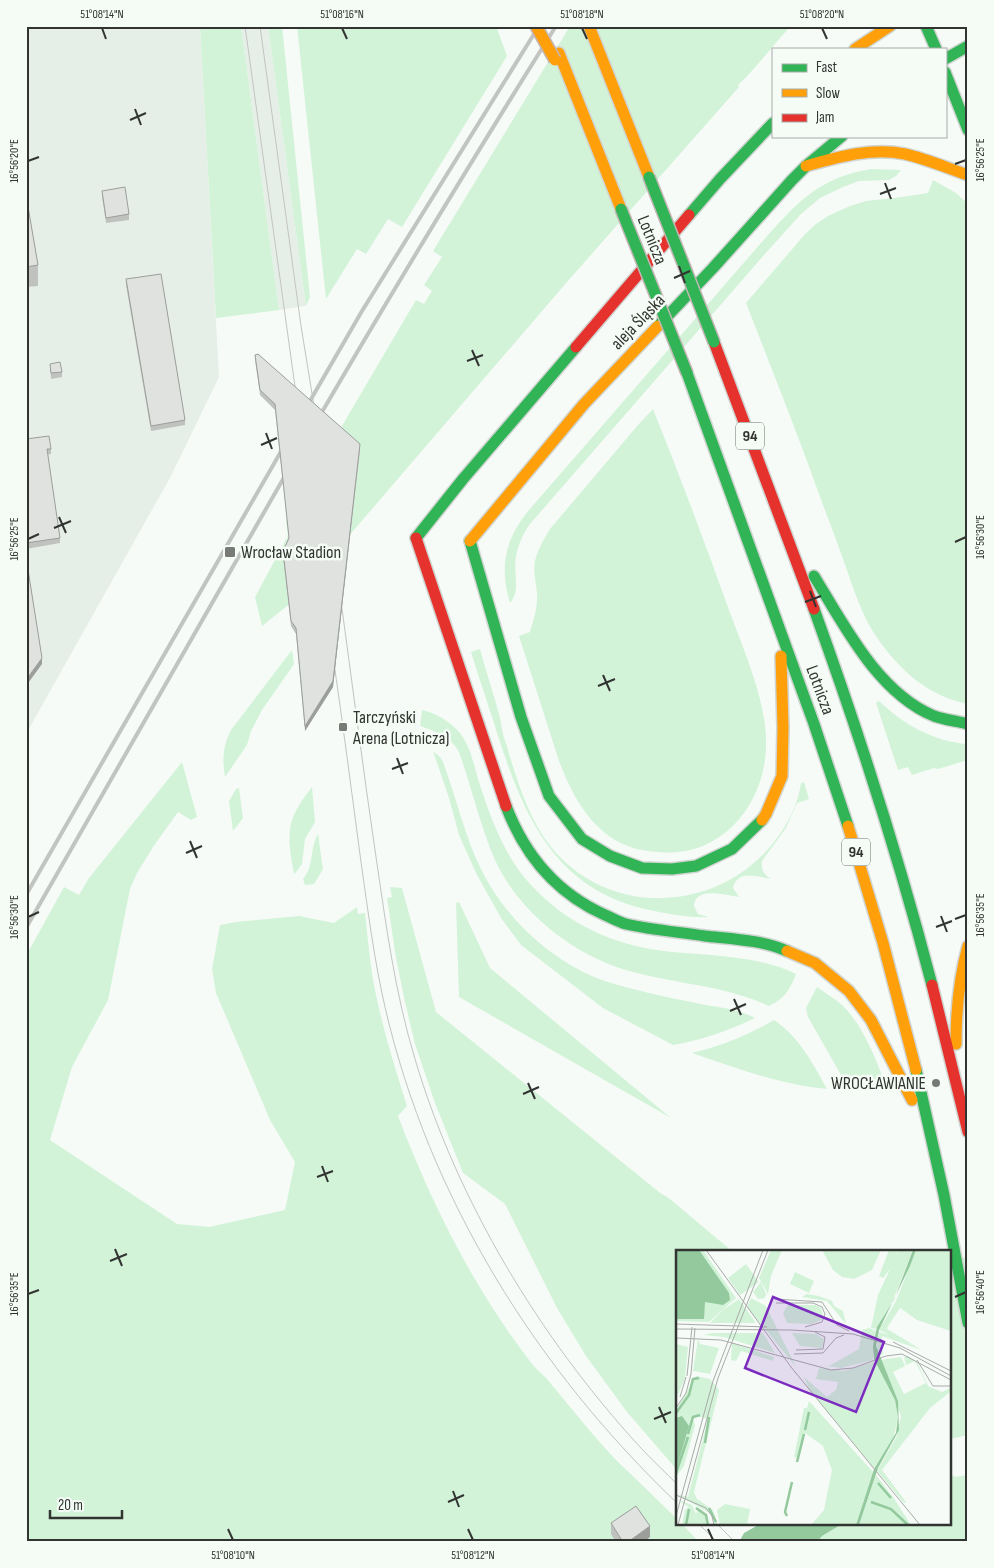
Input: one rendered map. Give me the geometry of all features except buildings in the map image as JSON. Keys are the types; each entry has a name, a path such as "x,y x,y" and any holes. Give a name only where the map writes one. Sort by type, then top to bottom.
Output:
{"main road":[{"path":"536,26 557,56"},
{"path":"548,26 557,56"},
{"name":"94","path":"589,26 608,75"},
{"path":"596,26 608,75"},
{"path":"857,48 890,26"},
{"path":"926,26 936,48"},
{"path":"946,58 968,46"},
{"name":"Lotnicza","path":"557,56 573,89 686,373 821,744 851,836 918,1076 948,1209 968,1323"},
{"name":"Lotnicza","path":"608,75 714,342 785,530 853,721 875,788 955,1066 956,1083 968,1132"},
{"path":"946,75 968,130"},
{"name":"aleja Śląska","path":"772,123 714,186 463,479 416,538 498,785 515,829 530,854 560,887 586,906 624,923 652,929 755,942 780,948 815,964 849,991 871,1020 935,1148"},
{"name":"aleja Śląska","path":"781,632 782,776 766,814 760,823 732,849 696,866 672,869 642,868 610,856 582,839 549,796 520,717 470,541 584,404 714,268 806,166 840,138"},
{"path":"806,166 848,155 867,152 893,152 909,155 968,175"},
{"path":"785,530 862,652 882,678 919,708 934,716 968,724"},
{"path":"955,1066 956,1012 963,959 968,946"}],"shaded area":[{"path":"26,26 200,26 219,377 171,476 26,734"},
{"path":"200,26 241,26 279,310 216,318"},
{"path":"241,26 268,26 306,306 279,310"},
{"path":"268,26 282,26 310,297 306,306"},
{"path":"297,26 496,26 507,56 402,227 388,219 366,254 357,249 326,299"},
{"path":"570,26 791,26 567,282 292,602 262,626 255,597 288,536 286,521 416,300 424,304 432,291 424,285 442,257 433,251"},
{"path":"872,169 901,170 889,180 859,181 843,187 820,198 801,214 530,524 521,539 517,552 515,563 516,587 510,603 505,577 506,554 514,532 529,510 761,243 797,205 809,194 837,178"},
{"path":"933,180 956,193 968,204 968,704 941,696 907,673 880,642 865,618 746,303 806,233 828,216 866,201 928,193"},
{"path":"653,409 748,660 759,696 766,731 763,769 757,790 747,808 734,824 719,837 701,847 680,852 646,851 625,845 605,833 588,815 574,795 559,761 519,636 530,632 533,622 537,598 534,573 535,561 539,548 550,529"},
{"path":"480,649 498,709 504,737 530,813 551,847 575,871 604,887 634,896 666,898 697,893 727,881 754,863 777,838 785,826 795,805 801,783 804,782 809,799 797,803 786,828 762,861 762,867 766,876 771,879 754,876 739,878 733,888 739,897 712,893 699,896 694,906 698,914 708,917 696,917 659,912 625,903 596,890 572,872 552,851 536,827 522,800 499,739 471,652"},
{"path":"292,650 294,664 262,710 251,731 247,745 225,777 224,753 226,741 231,730"},
{"path":"879,701 898,717 931,736 955,743 968,744 968,760 912,775 908,767 898,770 876,703"},
{"path":"422,710 433,713 448,722 464,738 489,810 507,851 522,875 554,906 591,930 632,945 662,951 744,959 786,970 796,974 786,993 769,1006 736,994 633,972 591,956 552,931 534,915 506,879 495,860 480,820 459,752 447,738 420,726"},
{"path":"433,751 443,762 470,844 490,886 514,918 543,946 576,968 605,981 658,995 734,1010 755,1018 715,1034 673,1045 603,1008 521,945 501,918 476,873 459,835"},
{"path":"182,762 197,817 191,820 178,812 137,873 130,889 108,1000 72,1067 50,1140 177,1224 209,1227 285,1210 295,1162 270,1120 216,993 212,969 220,925 299,916 334,923 357,907 358,914 365,913 378,1005 389,1049 407,1106 398,1116 440,1214 473,1277 512,1337 533,1365 618,1462 676,1518 676,1526 684,1526 699,1542 26,1542 26,956 64,887 79,895 89,878"},
{"path":"312,787 315,822 305,839 302,864 294,874 290,848 290,828 297,809"},
{"path":"239,788 243,818 233,831 229,801 236,789"},
{"path":"318,834 323,869 314,884 305,885 303,879 311,862"},
{"path":"390,887 402,888 436,1012 670,1199 731,1250 676,1250 676,1469 627,1412 586,1356 557,1308 505,1204 463,1173 435,1103 415,1044 396,958 387,898 392,897"},
{"path":"459,902 490,968 671,1118 459,997 456,903"},
{"path":"817,987 842,1005 856,1022 873,1053 885,1084 869,1088 859,1088 845,1082 808,1017 806,1008"},
{"path":"774,1020 798,1042 811,1060 827,1089 776,1080 692,1053 734,1040"},
{"path":"968,1257 968,1438 952,1441 952,1261"},
{"path":"968,1473 968,1542 817,1542 822,1536 839,1526 952,1526 952,1476"},
{"path":"756,1526 839,1526 822,1536 817,1542 739,1542 744,1533"}],"pier":[{"path":"968,1435 968,1475 954,1477 952,1439"}],"tram line":[{"path":"245,26 297,401"},
{"path":"260,26 301,326 316,418"},
{"path":"340,594 371,824 392,959 408,1034 433,1112 454,1164 478,1215 536,1314 603,1405 640,1447 676,1483"},
{"path":"333,656 374,953 381,989 404,1078 430,1146 460,1213 495,1277 535,1338 579,1397 627,1452 676,1502"},
{"path":"701,1526 717,1542"},
{"path":"719,1526 735,1542"}],"railway":[{"path":"303,413 362,311 539,26"},
{"path":"315,424 434,224 556,26"},
{"path":"26,895 287,441"},
{"path":"26,928 290,467"}],"traffic: fast":[{"path":"926,26 936,48"},
{"path":"946,58 968,46"},
{"path":"946,75 968,130"},
{"path":"689,215 772,124"},
{"path":"658,326 792,180 840,138"},
{"path":"649,177 714,342"},
{"path":"621,209 687,373"},
{"path":"416,538 463,479 576,347"},
{"path":"687,373 814,724 848,826"},
{"path":"470,541 521,717 549,796 582,839 610,856 642,868 672,869 696,866 732,849 762,820"},
{"path":"814,576 850,636 879,675 914,705 942,719 968,724"},
{"path":"814,609 878,796 932,985"},
{"path":"506,806 523,841 544,871 557,884 587,906 626,924 757,942 787,951"},
{"path":"916,1070 944,1195 968,1323"}],"traffic: slow":[{"path":"536,26 555,60"},
{"path":"589,26 649,177"},
{"path":"857,48 890,26"},
{"path":"559,53 621,209"},
{"path":"806,166 855,154 893,152 921,158 968,175"},
{"path":"470,541 584,404 658,326"},
{"path":"762,820 782,776 781,656"},
{"path":"848,826 883,943 916,1070"},
{"path":"956,1044 962,970 968,946"},
{"path":"787,951 815,963 849,991 871,1020 912,1100"}],"traffic: jam":[{"path":"576,347 689,215"},
{"path":"714,342 814,609"},
{"path":"416,538 506,806"},
{"path":"932,985 968,1132"}],"place":[{"name":"Wrocław Stadion","path":"230,552"},
{"name":"Tarczyński Arena (Lotnicza)","path":"343,727"},
{"name":"WROCŁAWIANIE","path":"936,1083"}]}
